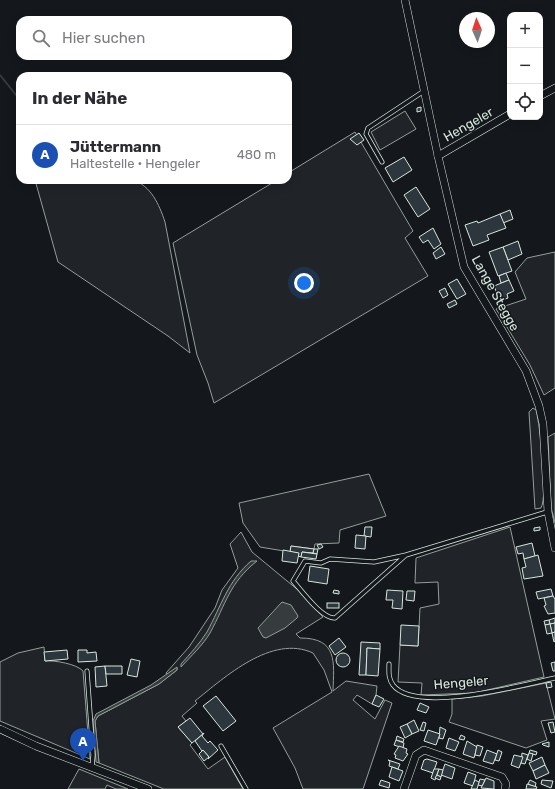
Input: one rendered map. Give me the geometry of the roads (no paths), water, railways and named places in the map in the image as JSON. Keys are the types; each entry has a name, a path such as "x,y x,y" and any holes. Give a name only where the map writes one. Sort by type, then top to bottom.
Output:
{"street":[{"name":"Lange Stegge","path":"405,0 438,156 464,267 534,387 543,424 548,512 555,545"},
{"path":"543,94 555,88"},
{"name":"Hengeler","path":"438,156 507,116"},
{"path":"0,728 36,746 148,789"},
{"path":"404,789 416,755 424,750 502,777 506,784 505,789"}],"lane":[{"path":"382,162 366,134 368,128 424,91"},
{"path":"406,555 335,618 327,616 311,602 293,581 304,560 321,563 330,559 374,562 406,555 548,512"},
{"name":"Hengeler","path":"389,664 388,678 393,686 409,695 424,698 482,694 555,678"},
{"path":"87,671 93,754 92,768"},
{"path":"221,746 246,789"}],"waterway":[{"path":"0,75 16,95"}],"place":[{"name":"Jüttermann","path":"83,761"}]}
